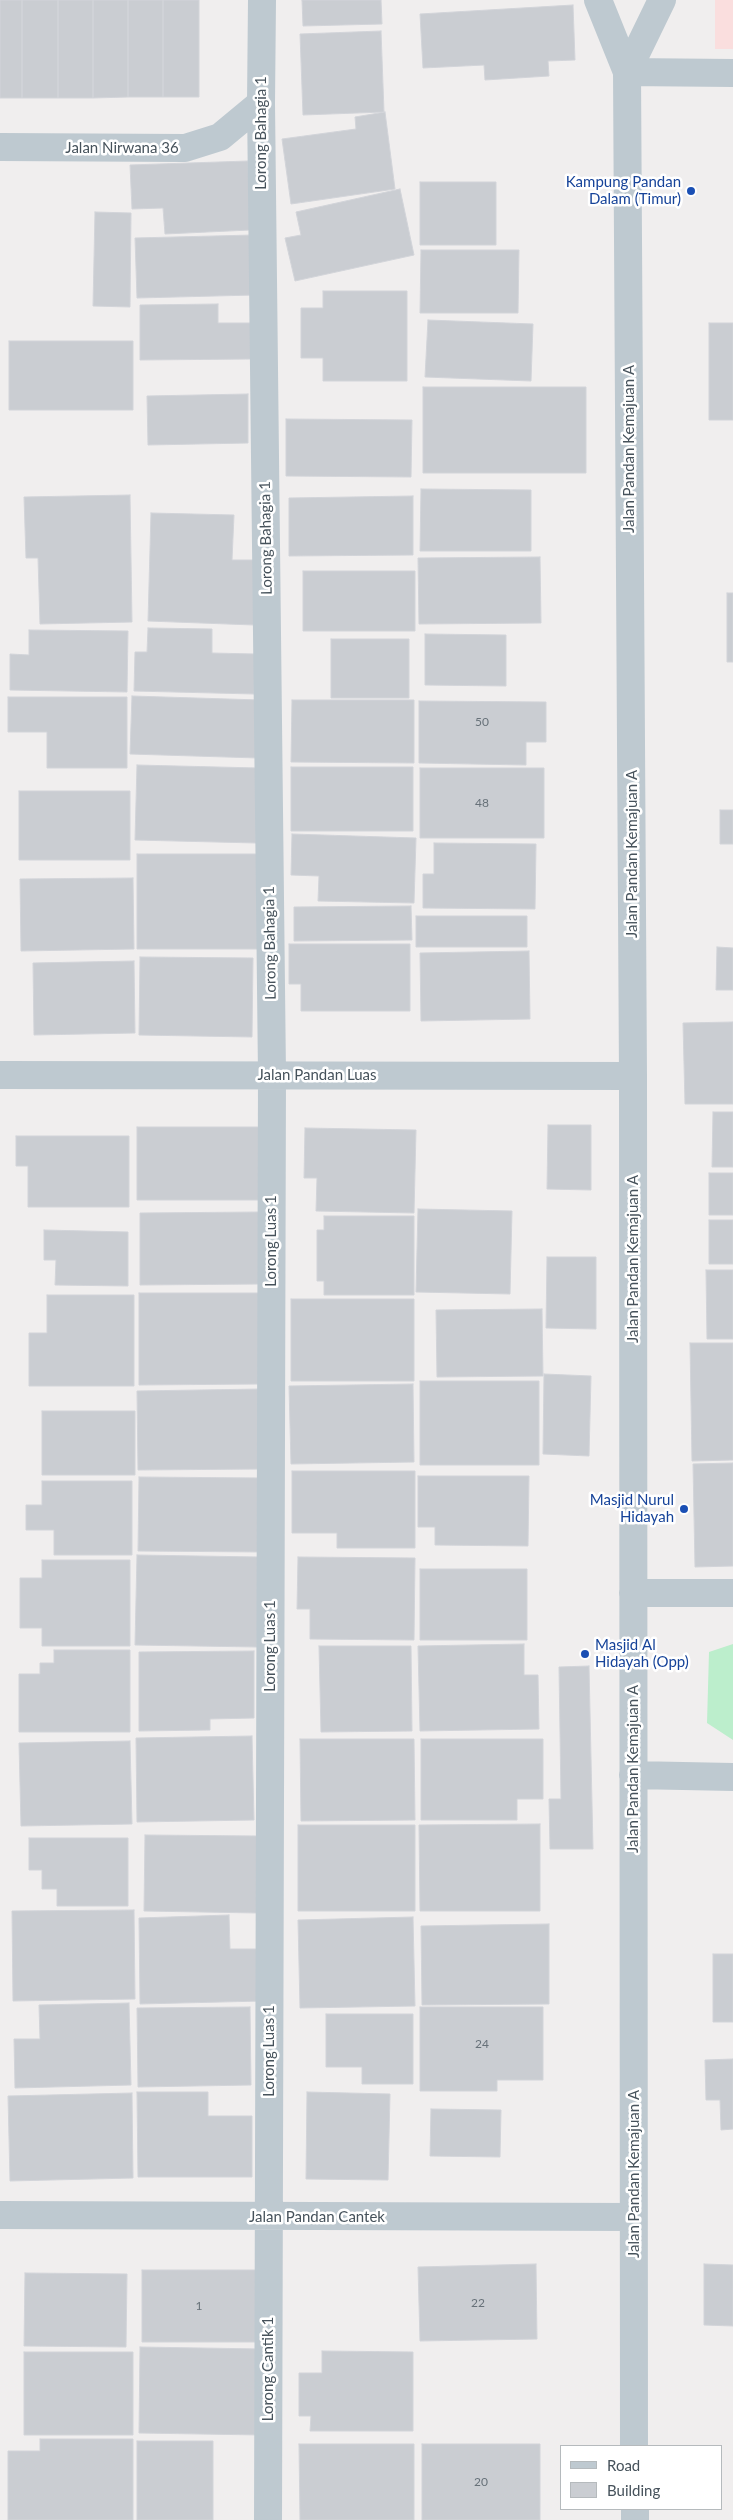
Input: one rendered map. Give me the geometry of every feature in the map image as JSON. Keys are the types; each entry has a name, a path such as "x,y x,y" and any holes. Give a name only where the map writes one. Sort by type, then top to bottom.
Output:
{"street":[{"name":"Lorong Bahagia 1","path":"262,0 260,103 272,1075"},
{"name":"Jalan Pandan Kemajuan A","path":"598,0 627,72 633,1076 634,2445"},
{"name":"Jalan Pandan Kemajuan A","path":"627,72 662,0"},
{"path":"627,72 733,74"},
{"name":"Jalan Nirwana 36","path":"0,147 184,148 220,137 260,103"},
{"name":"Jalan Pandan Luas","path":"0,1074 633,1076"},
{"name":"Lorong Luas 1","path":"268,2218 272,1075"},
{"path":"633,1593 733,1593"},
{"path":"633,1775 733,1777"},
{"name":"Jalan Pandan Cantek","path":"0,2215 268,2218 633,2217"},
{"name":"Lorong Cantik 1","path":"268,2218 268,2520"}],"shaded area":[{"path":"715,0 733,0 733,49 715,49"}],"green space":[{"path":"733,1644 733,1740 707,1723 709,1652"}],"building":[{"path":"0,0 22,0 22,98 0,98"},
{"path":"22,0 58,0 58,98 22,98"},
{"path":"58,0 93,0 93,98 58,98"},
{"path":"93,0 128,0 128,97 93,98"},
{"path":"128,0 163,0 163,97 128,97"},
{"path":"163,0 199,0 199,97 163,97"},
{"path":"302,0 381,0 382,24 303,26"},
{"path":"573,5 575,60 548,61 549,76 485,80 484,65 423,68 420,14"},
{"path":"381,31 384,112 303,115 300,34"},
{"path":"385,112 395,189 291,204 282,139 356,129 355,117"},
{"path":"248,161 250,230 165,234 163,208 132,209 130,165"},
{"path":"420,182 496,182 496,245 420,245"},
{"path":"400,189 414,255 295,281 285,238 301,235 296,212"},
{"path":"95,212 131,213 130,307 93,306"},
{"path":"253,235 254,295 137,298 135,238"},
{"path":"421,250 519,250 518,313 420,313"},
{"path":"323,291 407,291 407,381 323,381 323,358 301,358 301,308 323,308"},
{"path":"218,304 218,323 251,323 251,359 140,360 140,305"},
{"path":"428,320 533,324 531,381 425,377"},
{"path":"709,323 733,323 733,420 709,420"},
{"path":"9,341 133,341 133,410 9,410"},
{"path":"423,387 586,387 586,473 423,473"},
{"path":"248,394 248,443 148,445 147,396"},
{"path":"286,419 412,420 411,477 286,476"},
{"path":"421,489 531,490 531,551 420,551"},
{"path":"130,495 132,622 40,624 38,558 26,558 24,497"},
{"path":"413,496 413,555 289,556 289,498"},
{"path":"151,513 234,515 232,560 255,560 254,625 148,621"},
{"path":"540,557 541,623 419,624 418,558"},
{"path":"303,571 415,571 415,631 303,631"},
{"path":"727,593 733,593 733,662 727,662"},
{"path":"148,628 212,629 212,653 255,654 254,694 134,691 135,652 147,652"},
{"path":"29,630 128,631 127,692 10,690 10,654 29,655"},
{"path":"425,634 506,635 506,686 425,685"},
{"path":"331,639 409,639 409,698 331,698"},
{"path":"132,696 260,700 258,758 130,754"},
{"path":"8,697 127,697 127,768 47,768 47,732 8,732"},
{"path":"292,700 414,700 414,763 291,762"},
{"path":"419,701 546,702 546,742 526,742 526,765 419,763"},
{"path":"137,765 258,768 256,843 135,840"},
{"path":"291,767 413,767 413,831 291,831"},
{"path":"420,768 544,768 544,838 420,838"},
{"path":"19,791 130,791 130,860 19,860"},
{"path":"720,810 733,810 733,844 720,844"},
{"path":"292,834 416,838 414,903 318,901 319,876 291,875"},
{"path":"434,843 536,844 535,909 423,908 423,874 434,874"},
{"path":"137,854 260,854 260,949 137,949"},
{"path":"133,878 134,949 21,951 20,879"},
{"path":"411,906 412,940 294,941 294,907"},
{"path":"416,916 527,916 527,947 416,947"},
{"path":"289,944 410,944 410,1011 301,1011 301,984 289,984"},
{"path":"717,947 733,948 733,990 716,990"},
{"path":"529,951 530,1019 421,1021 420,953"},
{"path":"140,957 253,958 252,1037 139,1035"},
{"path":"134,961 135,1033 34,1035 33,963"},
{"path":"733,1022 733,1104 685,1104 683,1023"},
{"path":"713,1112 733,1112 733,1167 712,1167"},
{"path":"548,1125 591,1125 591,1190 547,1189"},
{"path":"137,1127 261,1127 261,1200 137,1200"},
{"path":"305,1128 416,1130 414,1213 316,1211 317,1178 304,1178"},
{"path":"16,1136 129,1136 129,1207 28,1207 28,1166 16,1166"},
{"path":"709,1173 733,1173 733,1215 709,1215"},
{"path":"418,1209 512,1211 510,1294 416,1292"},
{"path":"260,1212 260,1284 140,1285 140,1213"},
{"path":"324,1216 414,1216 414,1295 324,1295 324,1281 317,1281 317,1230 324,1230"},
{"path":"709,1220 733,1220 733,1264 709,1264"},
{"path":"44,1230 128,1232 128,1286 55,1285 56,1260 44,1260"},
{"path":"547,1257 596,1257 596,1329 546,1328"},
{"path":"706,1270 733,1270 733,1339 707,1339"},
{"path":"139,1293 260,1293 261,1384 139,1385"},
{"path":"47,1295 134,1295 134,1386 29,1386 29,1333 47,1333"},
{"path":"291,1299 414,1299 414,1381 291,1381"},
{"path":"542,1309 543,1376 437,1377 436,1310"},
{"path":"690,1343 733,1343 733,1460 692,1461"},
{"path":"544,1374 591,1376 589,1456 543,1454"},
{"path":"420,1381 539,1381 539,1465 420,1465"},
{"path":"413,1384 414,1462 291,1464 289,1386"},
{"path":"261,1389 262,1469 138,1470 137,1391"},
{"path":"42,1411 135,1411 135,1475 42,1475"},
{"path":"733,1463 733,1566 695,1567 693,1464"},
{"path":"292,1471 415,1471 415,1548 337,1548 337,1533 292,1533"},
{"path":"418,1476 529,1476 528,1546 435,1545 435,1527 418,1527"},
{"path":"139,1477 262,1478 261,1552 138,1551"},
{"path":"42,1481 132,1481 132,1555 54,1555 54,1530 26,1530 26,1505 42,1505"},
{"path":"137,1555 259,1557 257,1647 135,1645"},
{"path":"298,1557 415,1558 414,1640 310,1639 310,1609 297,1609"},
{"path":"42,1560 130,1560 130,1646 42,1646 42,1628 20,1628 20,1578 42,1578"},
{"path":"420,1569 527,1569 527,1640 420,1640"},
{"path":"524,1644 524,1675 538,1675 539,1729 420,1731 418,1646"},
{"path":"319,1646 411,1646 412,1731 321,1732"},
{"path":"54,1650 130,1650 130,1732 19,1732 19,1674 40,1674 40,1663 54,1663"},
{"path":"254,1651 254,1718 210,1719 210,1730 139,1731 139,1652"},
{"path":"589,1666 593,1849 550,1849 549,1799 561,1799 559,1667"},
{"path":"252,1736 254,1820 137,1822 136,1738"},
{"path":"300,1739 414,1739 415,1820 301,1821"},
{"path":"421,1739 543,1739 543,1799 517,1799 517,1820 421,1820"},
{"path":"130,1741 132,1824 21,1826 19,1743"},
{"path":"540,1824 540,1911 420,1911 419,1825"},
{"path":"298,1825 415,1825 415,1911 298,1911"},
{"path":"145,1835 257,1836 257,1913 144,1911"},
{"path":"29,1838 128,1838 128,1906 57,1906 57,1889 42,1889 42,1870 29,1870"},
{"path":"134,1910 135,1999 13,2001 12,1911"},
{"path":"229,1915 230,1949 261,1949 262,2001 140,2004 139,1918"},
{"path":"413,1917 415,2006 300,2008 298,1920"},
{"path":"549,1924 549,2004 422,2005 421,1926"},
{"path":"713,1954 733,1954 733,2022 713,2022"},
{"path":"129,2003 131,2085 15,2088 14,2039 40,2039 39,2005"},
{"path":"250,2007 251,2085 138,2087 137,2008"},
{"path":"420,2007 543,2007 543,2080 497,2080 497,2091 420,2091"},
{"path":"326,2014 413,2014 413,2084 362,2084 362,2067 326,2067"},
{"path":"733,2059 733,2129 721,2130 720,2100 706,2100 705,2060"},
{"path":"137,2092 208,2092 208,2116 252,2116 252,2177 138,2177"},
{"path":"307,2092 390,2094 388,2180 306,2179"},
{"path":"132,2093 133,2178 10,2181 8,2096"},
{"path":"431,2109 501,2110 500,2157 430,2156"},
{"path":"536,2264 537,2339 420,2341 418,2267"},
{"path":"704,2264 733,2265 733,2326 704,2325"},
{"path":"142,2270 256,2270 256,2342 142,2342"},
{"path":"25,2273 127,2274 126,2347 24,2346"},
{"path":"140,2347 262,2349 261,2435 139,2433"},
{"path":"322,2351 413,2352 413,2431 310,2431 311,2416 299,2416 299,2373 322,2373"},
{"path":"24,2352 133,2352 133,2435 24,2435"},
{"path":"40,2439 133,2439 133,2520 8,2520 8,2451 40,2451"},
{"path":"137,2441 213,2441 213,2520 137,2520"},
{"path":"299,2444 414,2444 414,2520 300,2520"},
{"path":"422,2444 540,2444 540,2520 422,2520"}],"place":[{"name":"Kampung Pandan Dalam (Timur)","path":"691,191"},
{"name":"Masjid Nurul Hidayah","path":"684,1509"},
{"name":"Masjid Al Hidayah (Opp)","path":"585,1654"}]}
